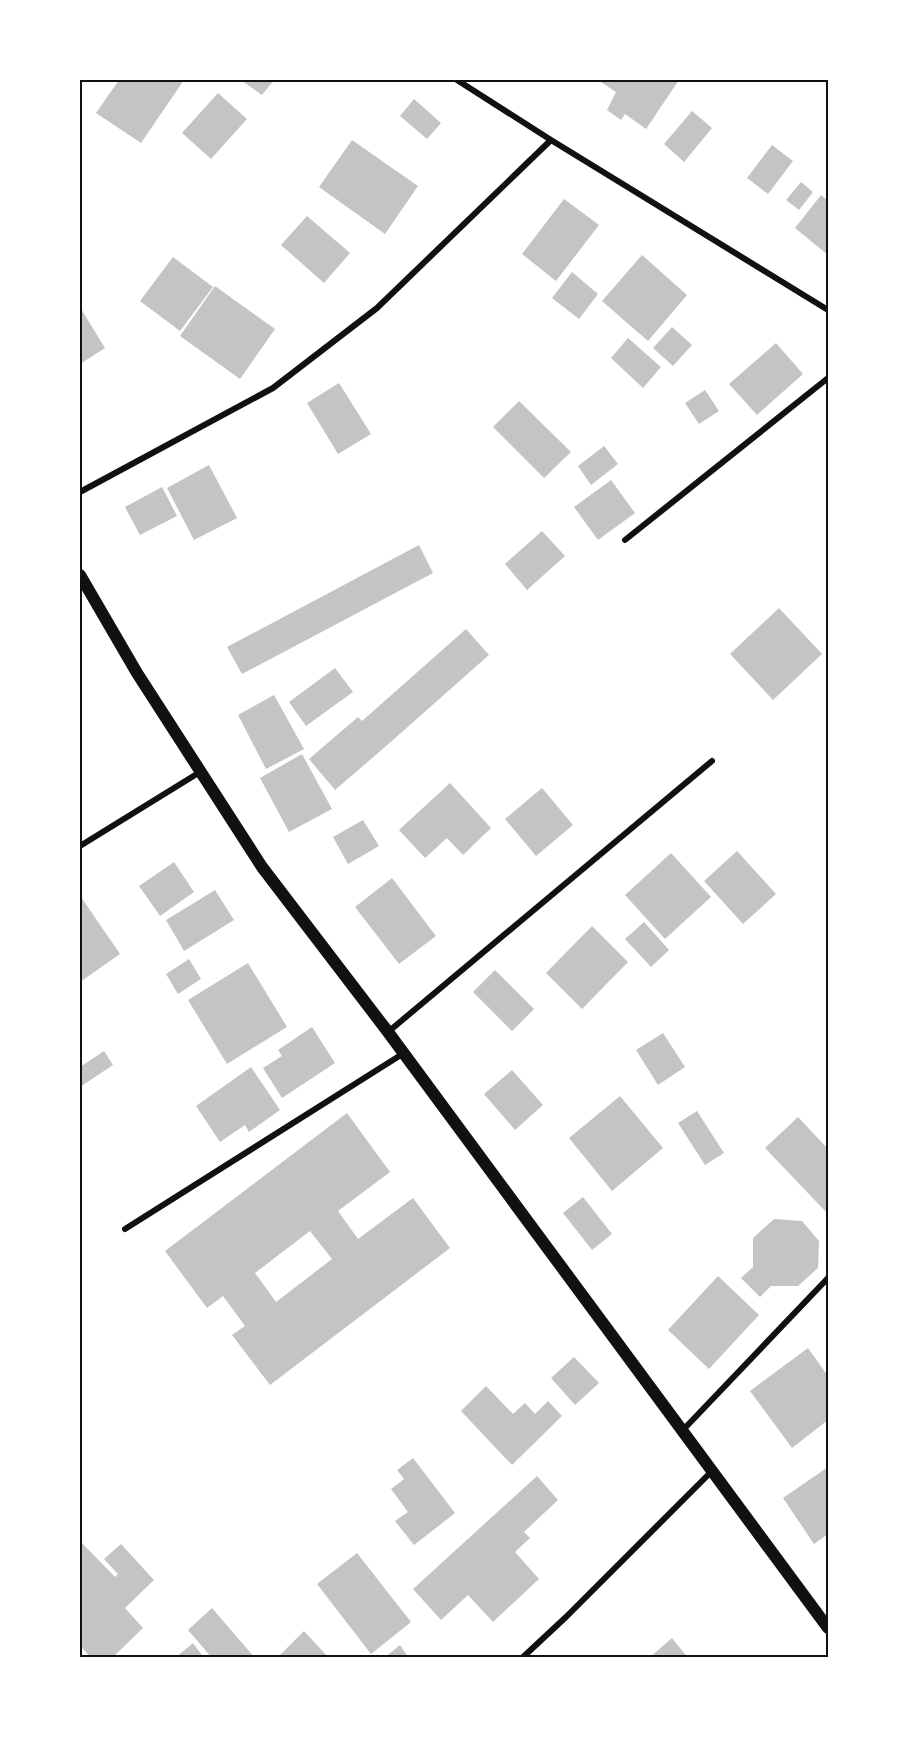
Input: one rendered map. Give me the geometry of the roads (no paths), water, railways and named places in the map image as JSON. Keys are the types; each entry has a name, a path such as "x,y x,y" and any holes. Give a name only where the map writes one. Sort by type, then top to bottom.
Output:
{"main road":[{"path":"80,575 137,673 262,867 404,1053 828,1628"}],"street":[{"path":"457,80 828,310"},
{"path":"80,492 273,388 377,308 551,140"},
{"path":"625,540 828,378"},
{"path":"388,1032 712,761"},
{"path":"80,846 200,772"},
{"path":"125,1228 404,1053"},
{"path":"683,1430 828,1278"},
{"path":"522,1658 713,1470"}]}
